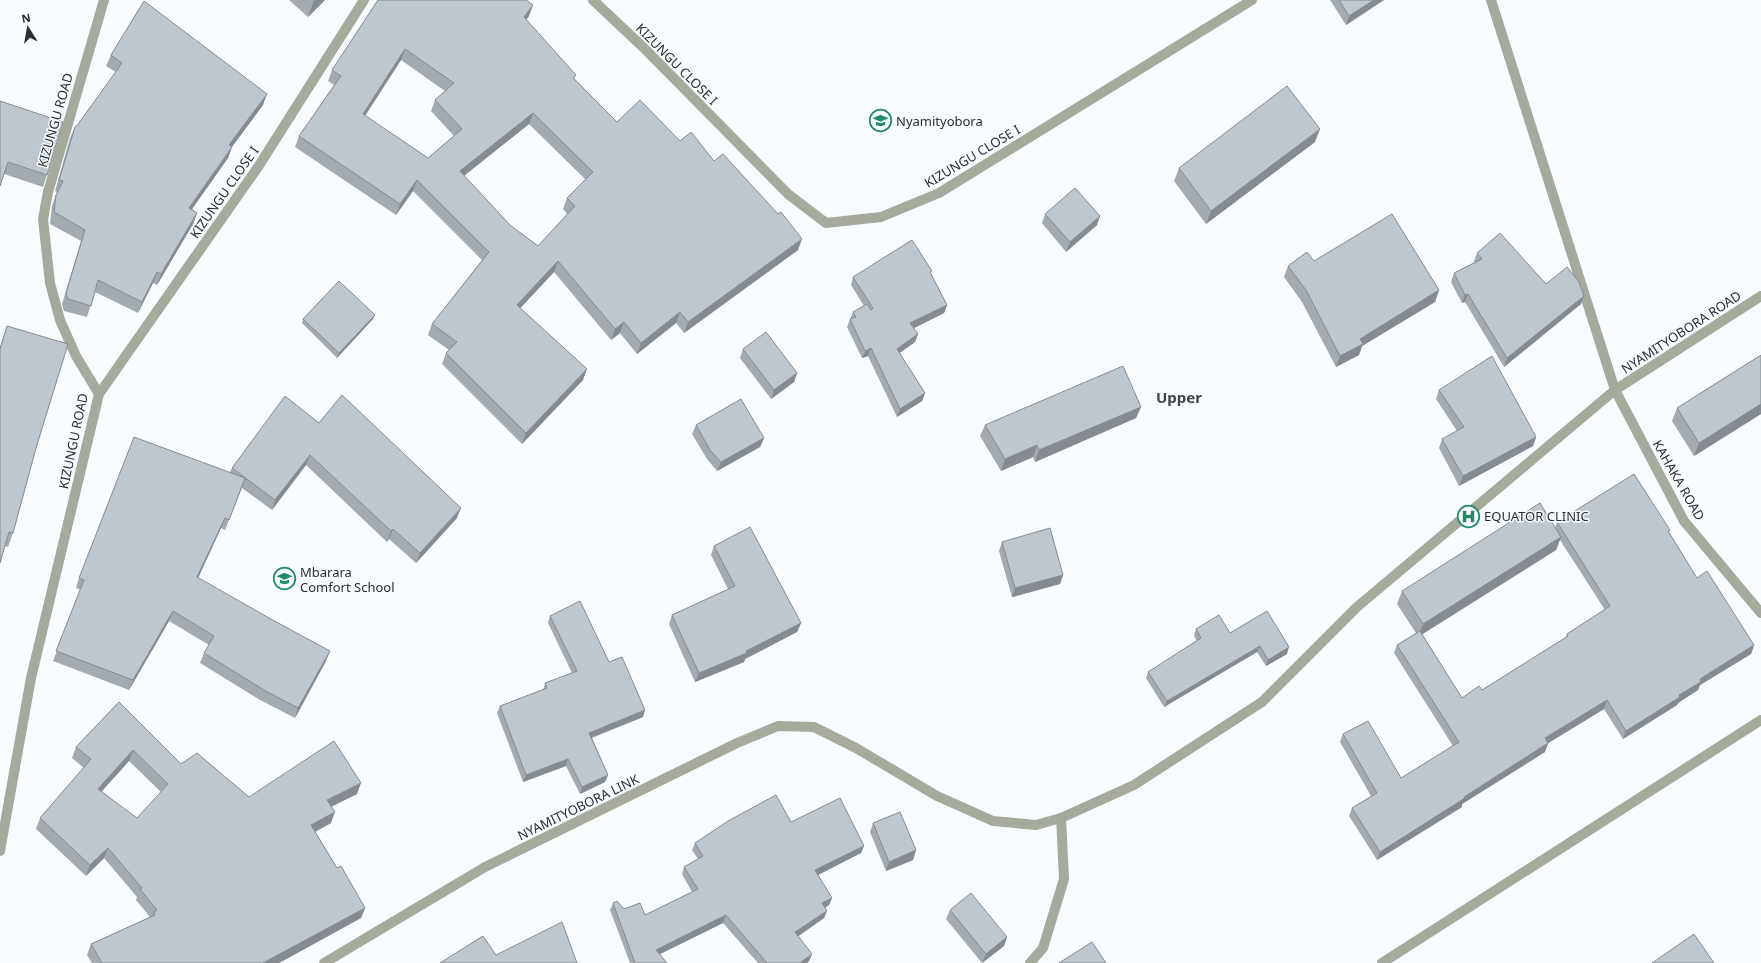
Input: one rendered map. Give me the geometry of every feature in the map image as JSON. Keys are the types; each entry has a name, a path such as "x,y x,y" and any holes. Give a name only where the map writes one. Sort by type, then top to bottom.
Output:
{"street":[{"name":"KIZUNGU ROAD","path":"0,851 31,678 99,394 76,356 60,320 50,284 43,219 48,192 104,0"},
{"name":"KIZUNGU CLOSE I","path":"99,394 258,167 364,0"},
{"name":"KIZUNGU CLOSE I","path":"593,0 644,48 788,194 826,223 881,217 939,193 1252,0"},
{"name":"KAHAKA ROAD","path":"1491,0 1615,390 1684,521 1761,613"},
{"name":"NYAMITYOBORA ROAD","path":"1061,818 1134,785 1262,702 1357,607 1615,390 1761,296"},
{"path":"1382,963 1761,720"},
{"name":"NYAMITYOBORA LINK","path":"324,963 485,867 737,742 778,726 814,726 856,748 937,796 993,822 1036,826 1061,818"},
{"path":"1030,963 1043,948 1064,879 1061,818"}],"building":[{"path":"378,0 526,0 533,5 524,17 576,75 573,78 617,122 640,100 680,141 691,132 714,161 723,154 778,214 781,212 802,239 688,322 680,312 641,343 624,322 615,329 558,261 517,305 587,369 526,433 446,353 457,342 432,324 489,252 417,180 400,204 299,136 341,76 332,70","holes":["405,49 454,83 435,100 462,129 428,158 363,114","533,113 593,172 567,198 575,206 538,246 510,225 460,171"]},
{"path":"1339,0 1374,0 1349,16"},
{"path":"144,1 267,94 229,145 232,147 189,208 197,213 161,274 157,272 142,302 98,280 91,306 68,299 66,293 85,230 54,212 56,195 63,181 59,180 75,127 122,63 111,55"},
{"path":"1287,86 1320,129 1211,211 1179,168"},
{"path":"0,101 63,122 47,175 8,162 0,186"},
{"path":"1075,188 1100,216 1070,242 1045,214"},
{"path":"1392,214 1439,290 1360,339 1363,344 1340,356 1306,290 1288,266 1307,252 1314,261"},
{"path":"1500,233 1546,284 1567,267 1579,282 1584,296 1507,358 1468,294 1465,295 1454,273 1482,259 1477,253"},
{"path":"912,240 932,271 930,272 947,305 910,323 918,334 897,349 925,393 900,409 871,348 865,351 850,319 856,317 853,312 867,304 871,310 873,308 853,277"},
{"path":"339,281 375,315 339,353 303,319"},
{"path":"7,326 68,344 36,448 13,533 9,532 0,563 0,349"},
{"path":"766,332 797,373 774,390 743,349"},
{"path":"1761,355 1761,404 1699,443 1677,408"},
{"path":"1492,356 1536,437 1463,476 1442,439 1464,427 1439,390"},
{"path":"1123,366 1141,407 1039,450 1037,445 1005,459 985,425"},
{"path":"342,395 461,508 420,553 393,529 391,531 310,455 275,500 232,468 285,396 319,423"},
{"path":"741,399 764,438 721,462 710,450 696,425"},
{"path":"134,437 245,478 229,520 225,518 197,577 330,651 298,708 264,690 204,653 214,636 173,611 133,680 56,651 84,580 79,578"},
{"path":"1634,474 1670,530 1668,531 1697,578 1707,571 1754,645 1700,679 1701,682 1679,695 1680,697 1626,731 1607,700 1545,738 1548,743 1380,852 1352,808 1377,793 1343,734 1368,721 1401,778 1459,742 1397,645 1420,631 1462,698 1479,686 1482,690 1568,636 1567,634 1610,606 1557,522"},
{"path":"1540,503 1561,537 1423,624 1402,591"},
{"path":"750,527 801,623 746,651 747,653 699,673 672,615 735,586 714,546"},
{"path":"1050,528 1063,575 1015,588 1002,542"},
{"path":"580,601 609,662 622,657 645,710 589,733 608,775 582,787 568,759 526,775 500,706 547,688 545,683 577,671 550,616"},
{"path":"1267,611 1289,647 1268,660 1260,646 1167,701 1148,672 1201,638 1196,629 1219,615 1230,633"},
{"path":"119,702 181,764 197,753 249,797 334,741 361,783 327,800 335,812 311,825 337,868 341,866 365,908 263,963 102,963 91,944 155,915 154,912 157,910 140,889 142,888 108,848 90,865 40,818 91,759 76,747","holes":["133,750 168,784 137,818 98,789"]},
{"path":"776,795 791,822 840,798 864,846 815,870 832,898 822,903 827,911 795,932 812,954 800,963 767,963 726,915 656,950 667,963 635,963 613,903 617,901 624,909 640,903 645,915 698,889 684,867 703,856 695,843 728,821"},
{"path":"900,812 916,850 889,862 873,823"},
{"path":"971,893 1007,937 986,954 950,910"},
{"path":"562,922 577,963 440,963 483,936 496,955"},
{"path":"1694,934 1714,963 1652,963"},
{"path":"1092,942 1106,963 1059,963"}],"place":[{"name":"Nyamityobora","path":"880,121"},
{"name":"EQUATOR CLINIC","path":"1469,516"},
{"name":"Mbarara Comfort School","path":"285,579"}],"district":[{"name":"Upper","path":"1179,398"}]}
